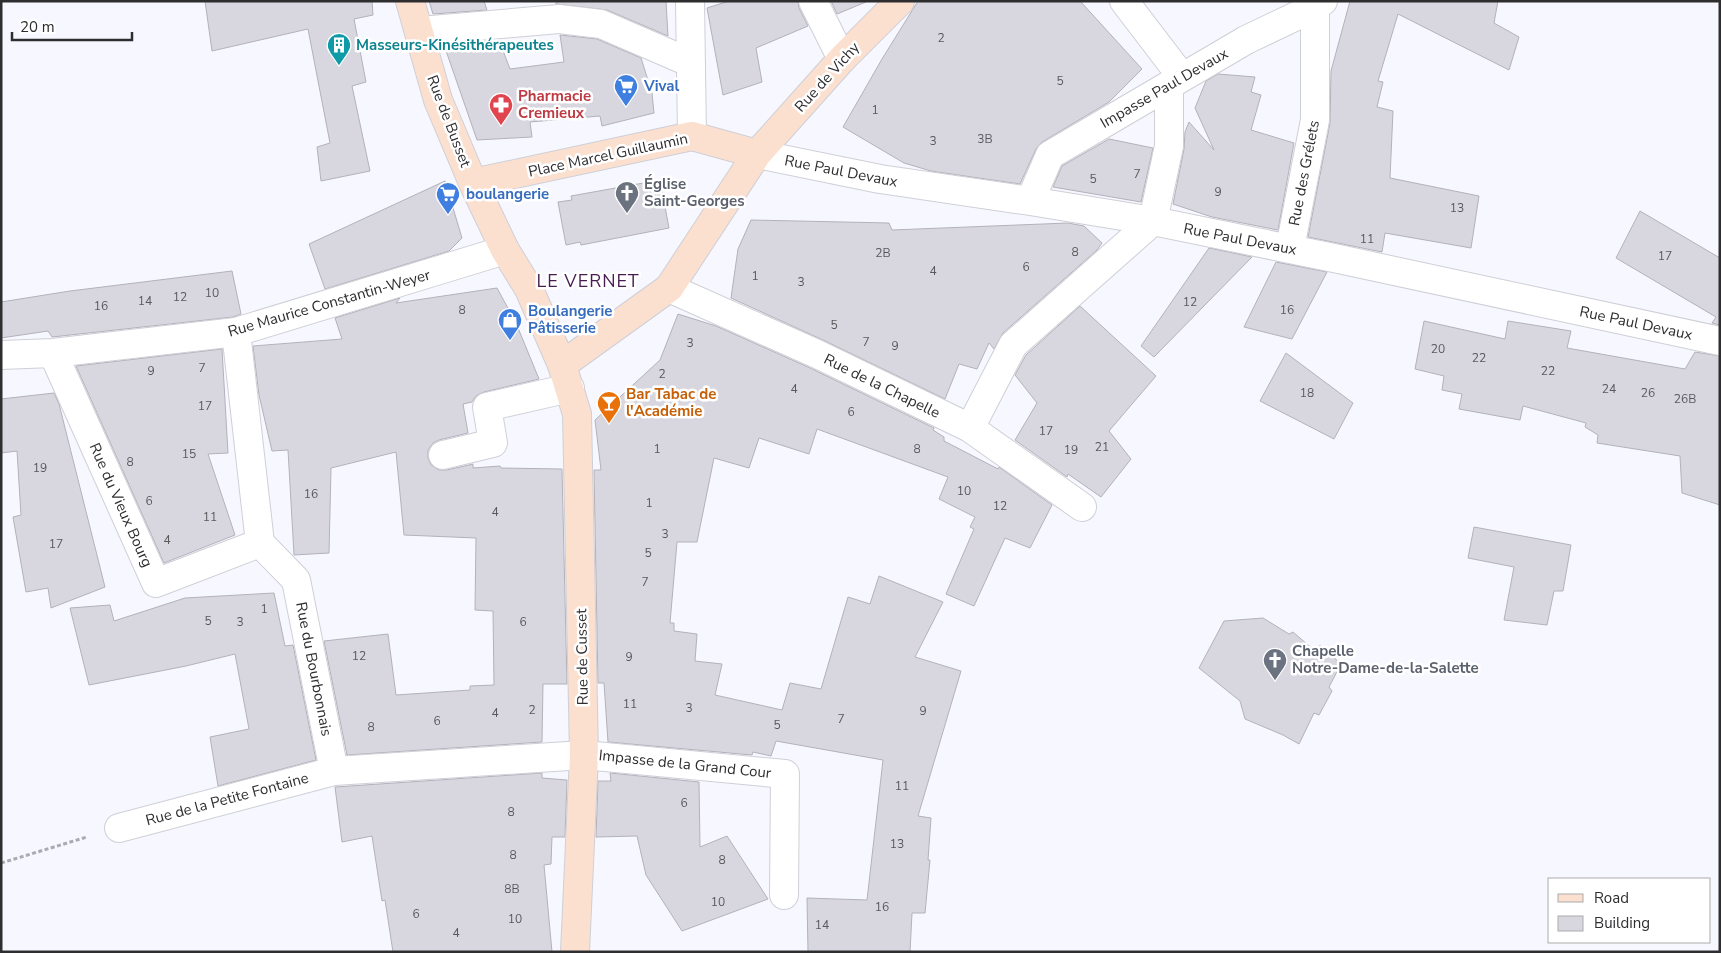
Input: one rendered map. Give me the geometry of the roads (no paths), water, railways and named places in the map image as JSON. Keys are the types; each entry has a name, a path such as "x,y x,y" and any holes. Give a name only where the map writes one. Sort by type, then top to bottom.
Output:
{"street":[{"name":"Rue de Busset","path":"410,1 438,100 473,183"},
{"path":"690,1 692,136"},
{"path":"813,1 842,59"},
{"name":"Rue de Vichy","path":"757,154 842,59 900,1"},
{"path":"970,428 1013,345 1153,222 1169,146 1176,81 1124,1"},
{"name":"Impasse Paul Devaux","path":"1030,201 1050,155 1246,40 1319,4"},
{"name":"Rue des Grélets","path":"1290,248 1315,120 1319,4"},
{"path":"420,31 559,19 601,24 691,63"},
{"name":"Place Marcel Guillaumin","path":"473,183 692,136 757,154"},
{"path":"443,455 493,443 487,407 566,377 669,288 757,154"},
{"name":"Rue Paul Devaux","path":"757,154 880,180 1030,201 1290,248 1720,341"},
{"path":"473,183 505,250 529,289 566,377"},
{"name":"Rue Maurice Constantin-Weyer","path":"1,355 53,354 236,332 505,250"},
{"name":"Rue de la Chapelle","path":"669,288 817,354 970,428 1082,507"},
{"path":"236,332 260,543"},
{"name":"Rue du Vieux Bourg","path":"53,354 156,583 260,543"},
{"name":"Rue de Cusset","path":"566,377 577,414 584,755 575,952"},
{"name":"Rue du Bourbonnais","path":"260,543 296,580 334,771"},
{"path":"334,771 584,755"},
{"name":"Impasse de la Grand Cour","path":"584,755 785,774 784,895"},
{"name":"Rue de la Petite Fontaine","path":"119,828 334,771"}],"place":[{"name":"Masseurs-Kinésithérapeutes","path":"339,66"},
{"name":"Vival","path":"626,107"},
{"name":"Pharmacie Cremieux","path":"501,126"},
{"name":"Église Saint-Georges","path":"627,214"},
{"name":"boulangerie","path":"448,215"},
{"name":"Boulangerie Pâtisserie","path":"510,341"},
{"name":"Bar Tabac de l'Académie","path":"609,424"},
{"name":"Chapelle Notre-Dame-de-la-Salette","path":"1275,681"}],"district":[{"name":"LE VERNET","path":"588,281"}]}
